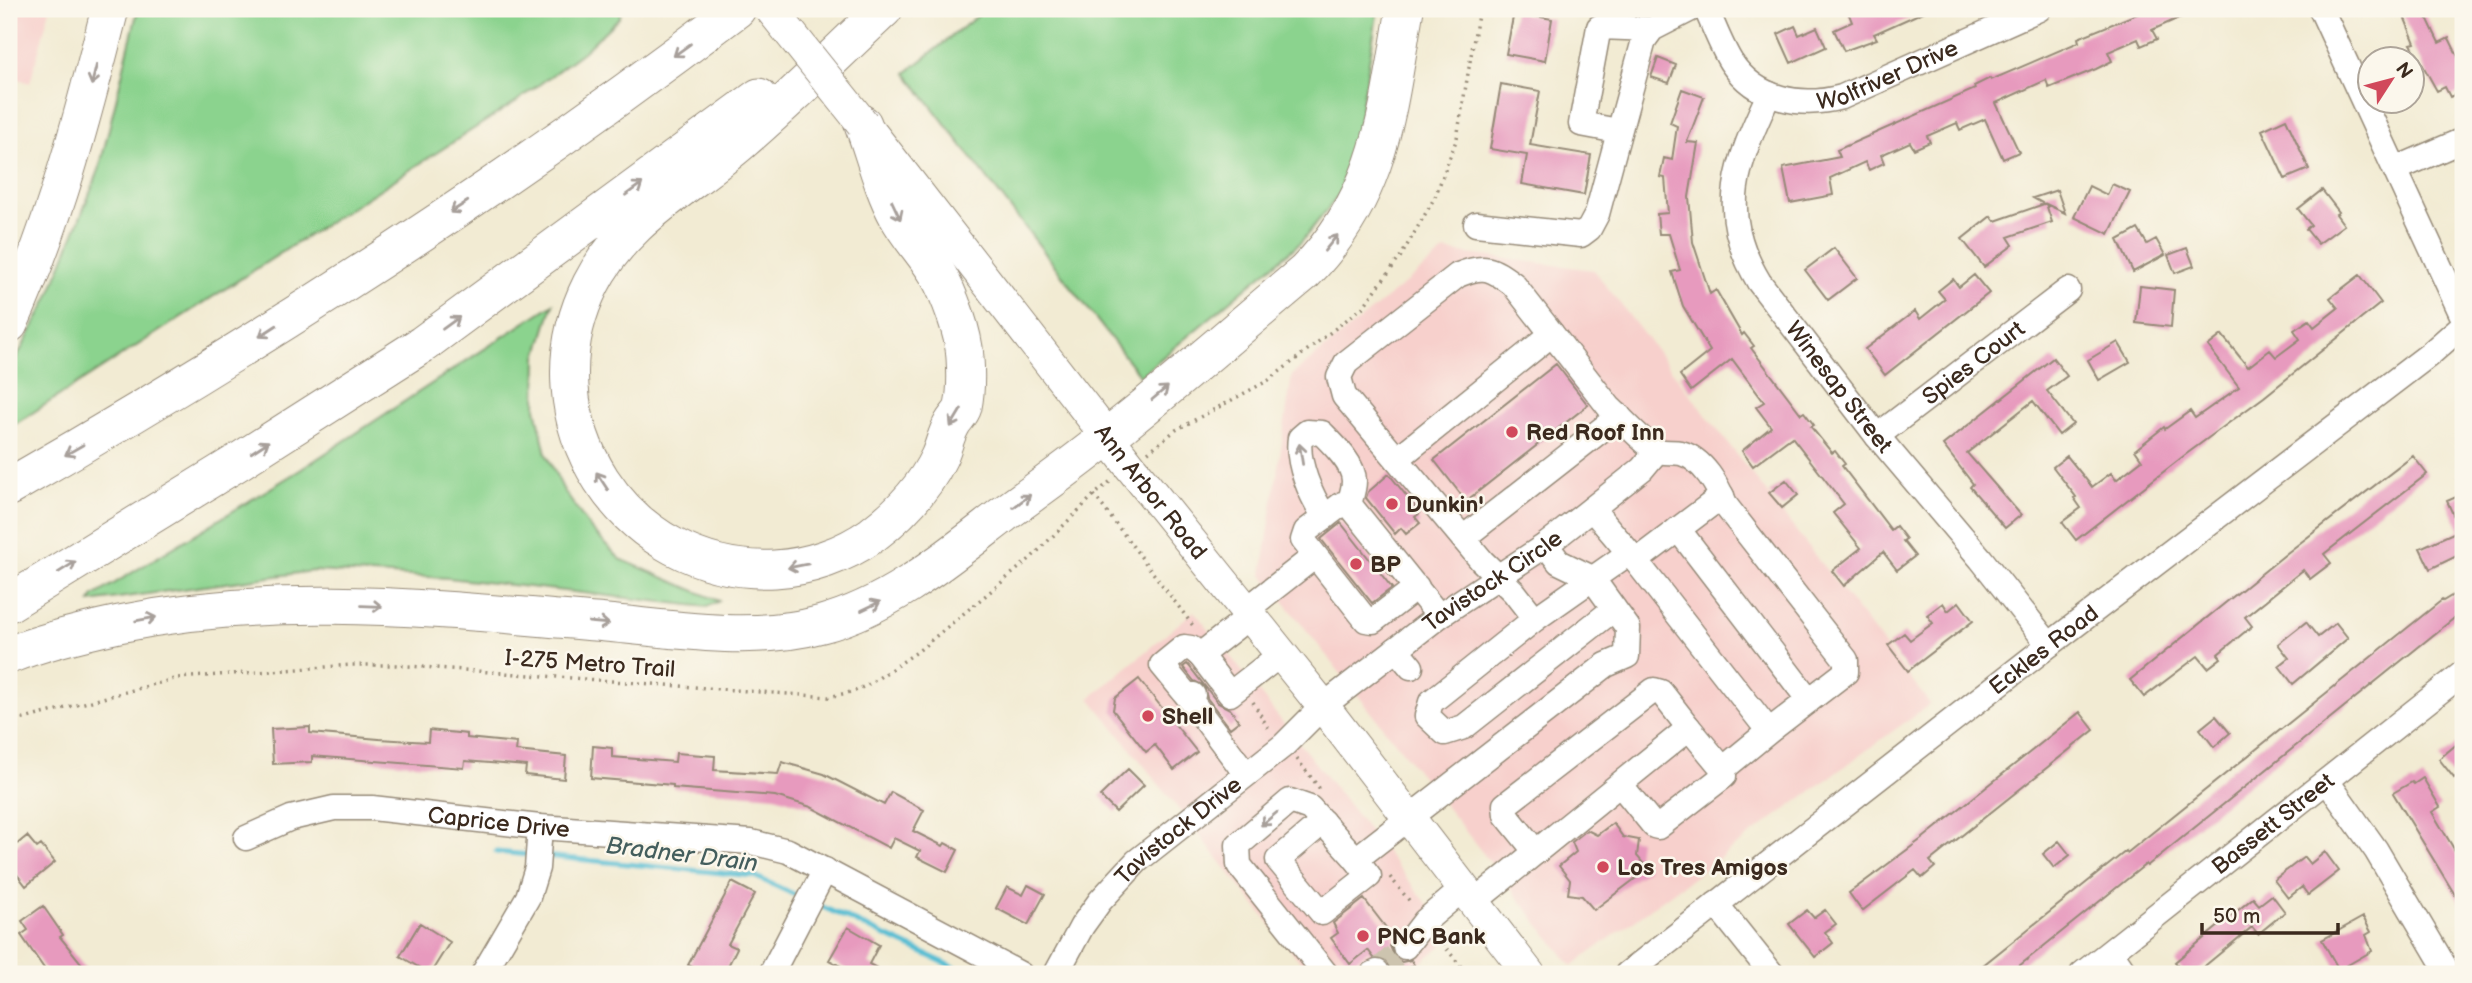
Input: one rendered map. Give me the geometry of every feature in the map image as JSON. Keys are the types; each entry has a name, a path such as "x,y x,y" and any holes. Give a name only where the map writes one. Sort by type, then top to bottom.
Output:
{"highway":[{"path":"9,324 33,270 74,148 110,9"},
{"path":"9,487 244,347 504,177 737,9"},
{"path":"863,124 895,213 937,273 953,309 965,356 962,410 952,424 933,471 919,491 891,521 847,550 809,564 754,570 691,556 656,537 631,517 612,496 593,467 582,442 571,408 569,383 570,349 582,305 593,280 629,230 741,142 882,9"},
{"path":"9,603 422,344 882,9"},
{"path":"9,655 59,639 139,620 255,606 327,604 404,607 735,634 798,630 851,615 916,581 1108,437 1304,272 1327,248 1347,221 1373,168 1387,112 1405,9"}],"main road":[{"name":"Ann Arbor Road","path":"771,9 1323,706 1530,974"}],"street":[{"path":"1476,224 1581,235 1589,229 1597,214 1644,40 1652,29 1691,9"},
{"path":"1706,9 1731,62 1748,81 1769,94"},
{"name":"Wolfriver Drive","path":"1769,94 1788,101 1806,103 1842,97 2039,9"},
{"path":"2321,9 2463,317"},
{"path":"1618,131 1580,124 1599,27 1652,29"},
{"name":"Winesap Street","path":"1769,94 1745,145 1737,173 1734,211 1740,243 1748,264 1877,436 1981,559 2049,645"},
{"path":"2396,169 2463,140"},
{"path":"1535,619 1344,396 1339,377 1346,363 1458,275 1475,268 1493,270 1513,284 1619,416 1657,451 1678,452 1692,457 1718,487 1726,506 1846,660 1846,672 1723,769"},
{"name":"Spies Court","path":"1877,436 2068,290"},
{"name":"Eckles Road","path":"1627,974 2049,645 2430,354 2463,325"},
{"path":"1397,458 1552,334"},
{"path":"1463,538 1619,416"},
{"path":"1325,517 1311,495 1298,449 1300,438 1307,432 1322,433 1335,445 1352,471 1354,482 1349,504"},
{"name":"Tavistock Circle","path":"1323,706 1404,658 1439,616 1546,545 1642,469 1657,451"},
{"path":"1614,609 1464,727 1445,733 1427,716 1431,702 1535,619 1592,578 1678,529 1721,496"},
{"path":"1349,504 1342,504 1306,531 1303,540 1366,620 1373,621 1416,587"},
{"path":"1349,504 1439,616"},
{"path":"1592,509 1633,557 1764,725 1773,728"},
{"path":"1678,529 1809,700"},
{"path":"1356,859 1605,665 1627,656 1628,628 1592,578 1559,562 1546,545"},
{"path":"1200,655 1315,556"},
{"path":"1246,774 1202,688 1200,655 1191,648 1184,647 1162,665 1202,688 1230,694 1281,654"},
{"name":"Bassett Street","path":"2082,974 2463,673"},
{"path":"1536,852 1506,815 1505,805 1654,690 1661,692 1723,769 1724,776 1658,827 1654,826 1620,784"},
{"name":"Tavistock Drive","path":"1056,974 1082,926 1100,901 1137,861 1284,745 1323,706"},
{"path":"1405,947 1425,921 1536,852 1689,728"},
{"path":"2327,780 2376,850 2449,974"},
{"path":"1323,822 1278,860 1322,913 1369,876 1356,859 1323,822 1310,808 1290,802 1238,845 1239,866 1326,974"},
{"name":"Caprice Drive","path":"246,838 292,818 334,808 372,808 540,827 751,842 788,851 1020,974"},
{"path":"483,974 528,897 537,868 540,827"},
{"path":"771,974 825,870"},
{"path":"1716,904 1772,974"},
{"path":"2111,952 2126,974"}],"path":[{"path":"1167,437 1269,380 1363,307 1401,256 1435,197 1457,138 1479,9"},
{"name":"I-275 Metro Trail","path":"9,723 178,678 352,666 395,665 829,696 855,691 917,652 1031,558 1101,489"},
{"path":"1094,495 1194,627"},
{"path":"1259,710 1271,733"},
{"path":"1385,871 1416,910"},
{"path":"1432,930 1467,974"}],"shaded area":[{"path":"9,9 50,9 30,83 9,76"},
{"path":"1445,251 1594,270 1930,704 1572,966 1262,574 1292,375"},
{"path":"1194,611 1453,936 1408,974 1310,974 1090,698"}],"green space":[{"path":"138,9 621,9 620,17 583,52 517,101 9,428 9,372 48,299 99,170"},
{"path":"986,9 1378,9 1358,127 1340,194 1301,242 1140,376 906,73"},
{"path":"553,304 537,357 536,408 546,454 564,491 592,530 620,559 719,601 707,607 448,578 313,571 90,602 94,596 300,470"}],"building":[{"path":"1856,9 1930,9 1874,34 1877,39 1844,51 1834,30 1852,22 1848,12"},
{"path":"2149,9 2199,9 2152,30 2157,39 2141,46 2138,39 2108,52 2112,61 2096,69 2049,88 2046,80 1996,103 2019,152 2003,159 1985,119 1960,130 1957,123 1927,136 1930,142 1914,149 1910,142 1881,155 1884,163 1869,170 1865,162 1830,178 1833,195 1790,203 1783,168 1840,157 1837,150 1975,89 1974,86 1990,78 1991,80 2079,42 2078,38"},
{"path":"2401,9 2423,9 2439,43 2449,38 2463,67 2463,91 2450,97 2445,87 2437,91 2426,71 2426,46 2412,46 2411,44 2415,43"},
{"path":"1514,12 1552,19 1545,61 1506,54"},
{"path":"1795,26 1799,35 1817,27 1826,47 1791,63 1778,34"},
{"path":"1658,58 1676,65 1669,83 1651,77"},
{"path":"1501,84 1540,91 1530,145 1591,155 1584,195 1522,184 1527,155 1490,149"},
{"path":"1682,89 1704,97 1687,142 1698,143 1689,197 1693,242 1710,294 1716,290 1742,335 1744,333 1754,346 1751,348 1801,414 1804,412 1814,425 1811,427 1832,453 1835,451 1845,464 1842,466 1891,530 1896,526 1906,539 1903,541 1915,556 1897,570 1883,552 1844,586 1832,571 1861,548 1833,513 1844,504 1792,437 1753,466 1742,451 1771,427 1756,407 1764,402 1732,359 1691,391 1680,375 1710,351 1683,306 1672,272 1680,270 1669,234 1659,234 1657,214 1668,213 1665,178 1660,177 1664,158 1672,160 1677,126 1670,123"},
{"path":"2286,119 2309,169 2285,179 2262,130"},
{"path":"2112,184 2130,192 2109,234 2074,217 2089,186 2107,195"},
{"path":"2057,190 2065,213 2046,204 2052,222 2008,237 2013,245 1984,267 1962,239 1991,216 1995,221 2044,204 2033,198"},
{"path":"2322,190 2339,212 2336,214 2344,225 2318,244 2306,229 2311,225 2298,209"},
{"path":"2138,229 2147,244 2156,239 2165,255 2133,272 2118,240"},
{"path":"1834,248 1857,278 1828,300 1805,270"},
{"path":"2187,248 2194,266 2175,273 2168,255"},
{"path":"1974,275 1989,293 1885,375 1865,349 1915,311 1920,319 1945,299 1938,291 1953,279 1959,287"},
{"path":"2360,275 2381,303 2264,397 2076,540 2062,522 2081,508 2053,467 2067,456 2092,487 2111,473 2116,480 2142,460 2135,450 2164,427 2165,429 2190,411 2195,418 2239,387 2208,346 2222,335 2248,367 2270,350 2276,357 2300,339 2294,330 2309,320 2314,327 2338,308 2330,298"},
{"path":"2140,286 2174,290 2171,327 2136,323"},
{"path":"2118,342 2130,362 2099,380 2088,360"},
{"path":"2053,358 2067,376 2047,391 2073,424 2059,435 2033,401 1967,453 2021,515 2005,528 1970,487 1973,484 1943,445"},
{"name":"Red Roof Inn","path":"1556,364 1588,405 1466,501 1434,460"},
{"path":"2413,456 2427,474 2324,554 2331,563 2310,579 2303,570 2245,617 2252,626 2218,654 2221,658 2208,668 2198,656 2144,697 2130,680 2287,553"},
{"name":"Dunkin'","path":"1389,474 1420,513 1415,517 1420,523 1406,534 1401,528 1395,534 1366,498 1368,492"},
{"path":"1786,480 1798,495 1782,508 1769,493"},
{"path":"2463,494 2463,553 2430,569 2420,548 2460,530 2447,501"},
{"name":"BP","path":"1341,523 1392,588 1372,603 1321,539"},
{"path":"2463,589 2463,611 2147,866 2146,864 2009,974 1972,974 2442,600"},
{"path":"1959,602 1973,621 1908,671 1888,645 1904,633 1910,640 1933,623 1927,615 1943,603 1948,611"},
{"path":"2306,622 2318,637 2336,623 2348,638 2293,684 2279,666 2289,658 2278,644"},
{"path":"1187,664 1218,703 1230,709 1239,721 1230,728 1207,698 1204,686 1194,681 1183,667"},
{"path":"1139,679 1197,752 1174,770 1155,745 1146,752 1113,710 1115,698"},
{"path":"2080,712 2094,730 1930,861 1935,867 1922,878 1915,870 1862,911 1849,893 1923,838"},
{"path":"2216,716 2230,733 2214,747 2200,729"},
{"path":"310,727 310,733 379,739 428,742 429,730 467,734 467,738 517,743 516,751 566,756 564,779 525,775 526,766 465,761 464,768 312,756 312,762 273,764 271,729"},
{"path":"2463,739 2463,771 2454,778 2439,759"},
{"path":"593,746 612,748 612,757 675,762 676,753 715,756 714,770 778,774 782,762 824,774 884,805 891,792 924,810 913,831 943,846 945,843 958,850 947,872 917,857 920,851 894,838 889,848 811,807 775,796 591,778"},
{"path":"1128,769 1144,785 1116,812 1100,796"},
{"path":"2423,778 2440,807 2432,812 2463,864 2463,908 2393,793"},
{"name":"Los Tres Amigos","path":"1613,823 1623,837 1639,840 1637,856 1648,869 1594,910 1582,896 1568,894 1570,880 1559,866 1576,852 1572,842 1587,830 1597,835"},
{"path":"27,836 37,848 41,845 55,862 26,886 9,864 9,851"},
{"path":"2059,841 2070,855 2054,868 2043,854"},
{"path":"2325,852 2339,871 2308,895 2302,887 2288,898 2274,880 2304,857 2310,864"},
{"path":"732,882 755,894 728,944 737,948 724,974 707,974 688,965"},
{"path":"1028,885 1045,894 1028,925 996,908 1007,887 1023,895"},
{"path":"2272,895 2285,912 2258,934 2252,927 2195,974 2185,974 2175,962 2253,898 2259,905"},
{"name":"PNC Bank","path":"1364,899 1394,938 1390,946 1395,958 1402,962 1411,960 1414,965 1400,974 1391,974 1391,966 1386,960 1374,958 1368,950 1350,964 1331,938 1338,933 1333,923"},
{"path":"43,906 63,935 60,937 90,974 48,974 21,935 28,930 22,921"},
{"path":"1807,910 1814,918 1825,910 1836,924 1825,932 1833,943 1815,957 1789,924"},
{"path":"2363,917 2371,932 2366,935 2372,951 2339,970 2322,940"},
{"path":"420,923 450,942 430,974 400,956"},
{"path":"848,927 879,945 869,964 888,974 855,974 829,960"}],"waterway":[{"name":"Bradner Drain","path":"496,852 531,855"},
{"name":"Bradner Drain","path":"544,856 754,876 802,898"},
{"name":"Bradner Drain","path":"814,903 969,974"}],"tunnel":[{"path":"1377,972 1405,947"}],"place":[{"name":"Red Roof Inn","path":"1512,432"},
{"name":"Dunkin'","path":"1392,504"},
{"name":"BP","path":"1356,564"},
{"name":"Shell","path":"1148,716"},
{"name":"Los Tres Amigos","path":"1603,867"},
{"name":"PNC Bank","path":"1363,936"}]}
